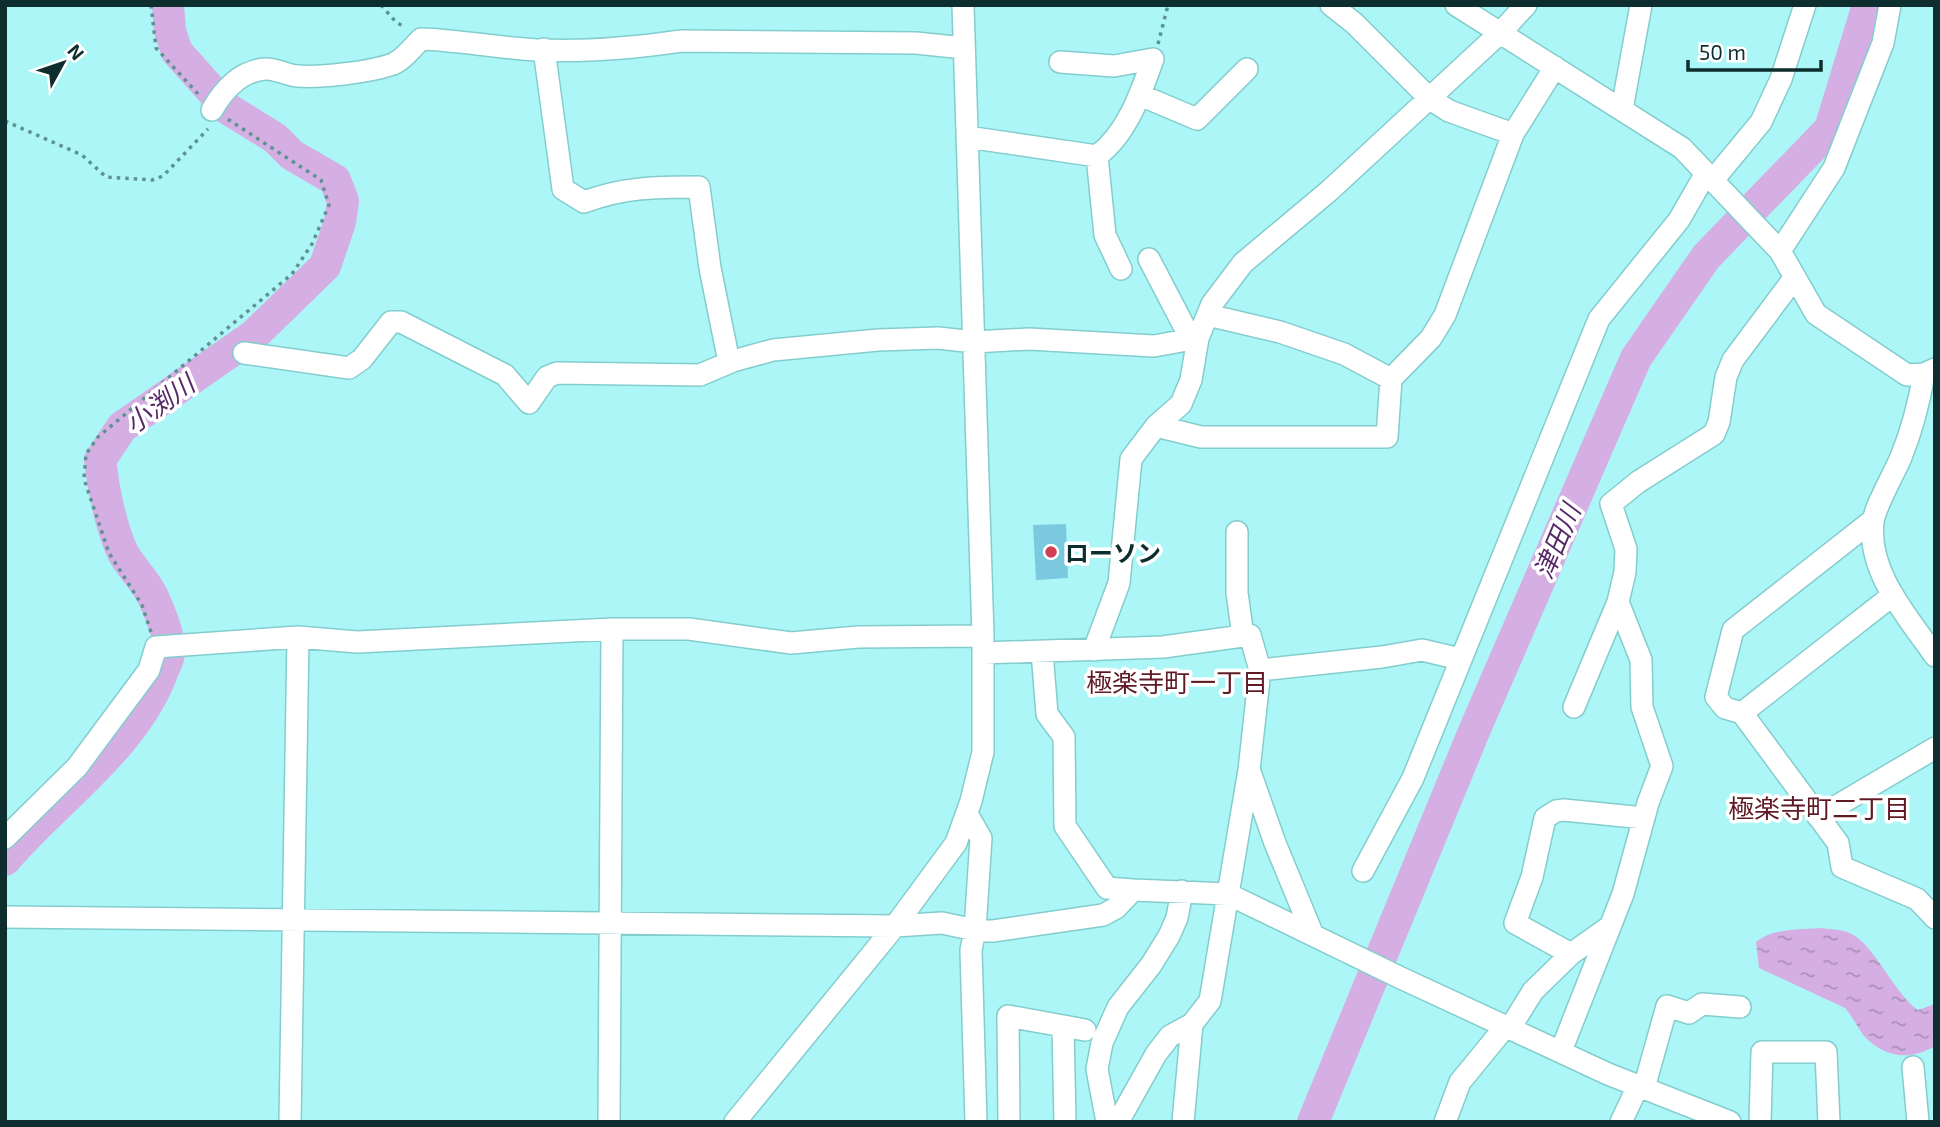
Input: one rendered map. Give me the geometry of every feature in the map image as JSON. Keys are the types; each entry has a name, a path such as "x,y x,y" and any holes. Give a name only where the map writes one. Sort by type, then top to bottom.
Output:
{"street":[{"path":"735,1122 895,926 956,843 967,814 983,752 983,645 963,5"},
{"path":"1331,5 1354,23 1430,99 1449,111 1513,134"},
{"path":"1456,5 1682,148 1780,251 1816,314 1907,375 1930,372 1902,455 1873,520 1733,631 1716,697 1725,708 1742,713 1838,843 1842,867 1917,900 1935,918"},
{"path":"1094,650 1119,583 1131,459 1156,426 1181,404 1191,380 1198,338 1212,304 1244,262 1329,191 1430,99 1526,5"},
{"path":"1622,109 1641,5"},
{"path":"1363,872 1413,779 1599,319 1761,122 1781,79 1805,5"},
{"path":"1780,251 1834,168 1883,43 1890,5"},
{"path":"212,110 224,90 238,79 254,72 268,68 288,75 308,77 395,64 421,39 544,49 651,45 681,41 916,43 964,48"},
{"path":"544,49 563,190 584,202 610,192 699,187 710,268 729,362"},
{"path":"967,137 1097,156 1110,146 1140,95 1153,59"},
{"path":"1060,62 1114,66 1153,59"},
{"path":"1156,426 1201,437 1387,437 1391,379 1431,338 1445,315 1513,134 1555,67"},
{"path":"1140,95 1198,119 1226,99 1247,69"},
{"path":"1097,156 1100,236 1122,269"},
{"path":"1149,259 1186,330 1198,338"},
{"path":"1574,708 1618,602 1625,572 1626,549 1611,504 1638,482 1714,434 1733,360 1795,277"},
{"path":"1208,315 1280,332 1344,354 1391,379"},
{"path":"244,353 349,368 362,359 391,322 401,322 505,375 529,403 547,377 557,373 700,375 729,362 773,350 878,340 938,338 974,342 1029,339 1154,346 1198,338"},
{"path":"1873,520 1875,552 1893,595 1935,656"},
{"path":"1237,532 1237,593 1243,636"},
{"path":"1742,713 1893,595"},
{"path":"1561,1051 1623,894 1662,766 1642,707 1641,660 1618,602"},
{"path":"5,838 77,767 149,670 156,647 298,637 357,642 612,629 689,629 791,643 858,637 983,645 1042,652 1163,647 1250,635 1260,670 1249,770 1210,1001 1192,1024 1170,1036 1156,1054 1118,1122"},
{"path":"609,1122 612,629"},
{"path":"290,1122 298,637"},
{"path":"1260,670 1422,650 1460,660"},
{"path":"1042,652 1047,713 1064,737 1065,826 1107,888 1227,894 1507,1028 1641,1087 1730,1122"},
{"path":"1818,817 1935,748"},
{"path":"1249,770 1275,843 1313,935"},
{"path":"1571,954 1515,923 1532,877 1545,818 1556,811 1564,810 1644,818"},
{"path":"967,814 981,838 975,930 971,950 976,1122"},
{"path":"5,917 895,926 942,923 993,932 1103,915 1116,908 1133,890"},
{"path":"1107,1122 1097,1069 1102,1043 1118,1007 1151,965 1169,936 1177,918 1182,891"},
{"path":"1445,1122 1460,1082 1507,1028 1528,998 1571,954 1609,928"},
{"path":"1622,1122 1641,1087 1667,1006 1689,1013 1702,1004 1740,1007"},
{"path":"1009,1122 1008,1016 1085,1030"},
{"path":"1183,1122 1192,1024"},
{"path":"1063,1026 1065,1122"},
{"path":"1760,1122 1762,1052 1826,1052 1829,1122"},
{"path":"1913,1068 1918,1122"}],"path":[{"path":"151,5 156,48 212,110 321,180 329,205 312,244 292,274 98,437 86,454 84,479 109,553 142,605 156,647"},
{"path":"381,5 395,21 421,39"},
{"path":"1153,59 1168,5"},
{"path":"5,121 82,155 106,177 152,180 163,176 209,128 212,110"}],"water":[{"path":"1819,928 1847,932 1866,945 1900,992 1918,1010 1935,1004 1935,1046 1916,1054 1889,1053 1864,1036 1845,1008 1759,968 1756,942 1763,937 1786,931"}],"building":[{"name":"ローソン","path":"1066,524 1068,578 1036,580 1033,525"}],"waterway":[{"name":"小渕川","path":"5,860 92,772 133,725 149,700 169,655 166,632 153,597 126,559 115,532 100,460 122,427 253,336 325,266 340,222 343,201 335,180 292,155 275,138 228,109 177,52 170,31 168,5"},
{"name":"津田川","path":"1313,1122 1475,729 1636,358 1706,257 1830,129 1868,5"}],"place":[{"name":"ローソン","path":"1051,552"}],"district":[{"name":"極楽寺町一丁目","path":"1177,681"},
{"name":"極楽寺町二丁目","path":"1819,807"}]}
